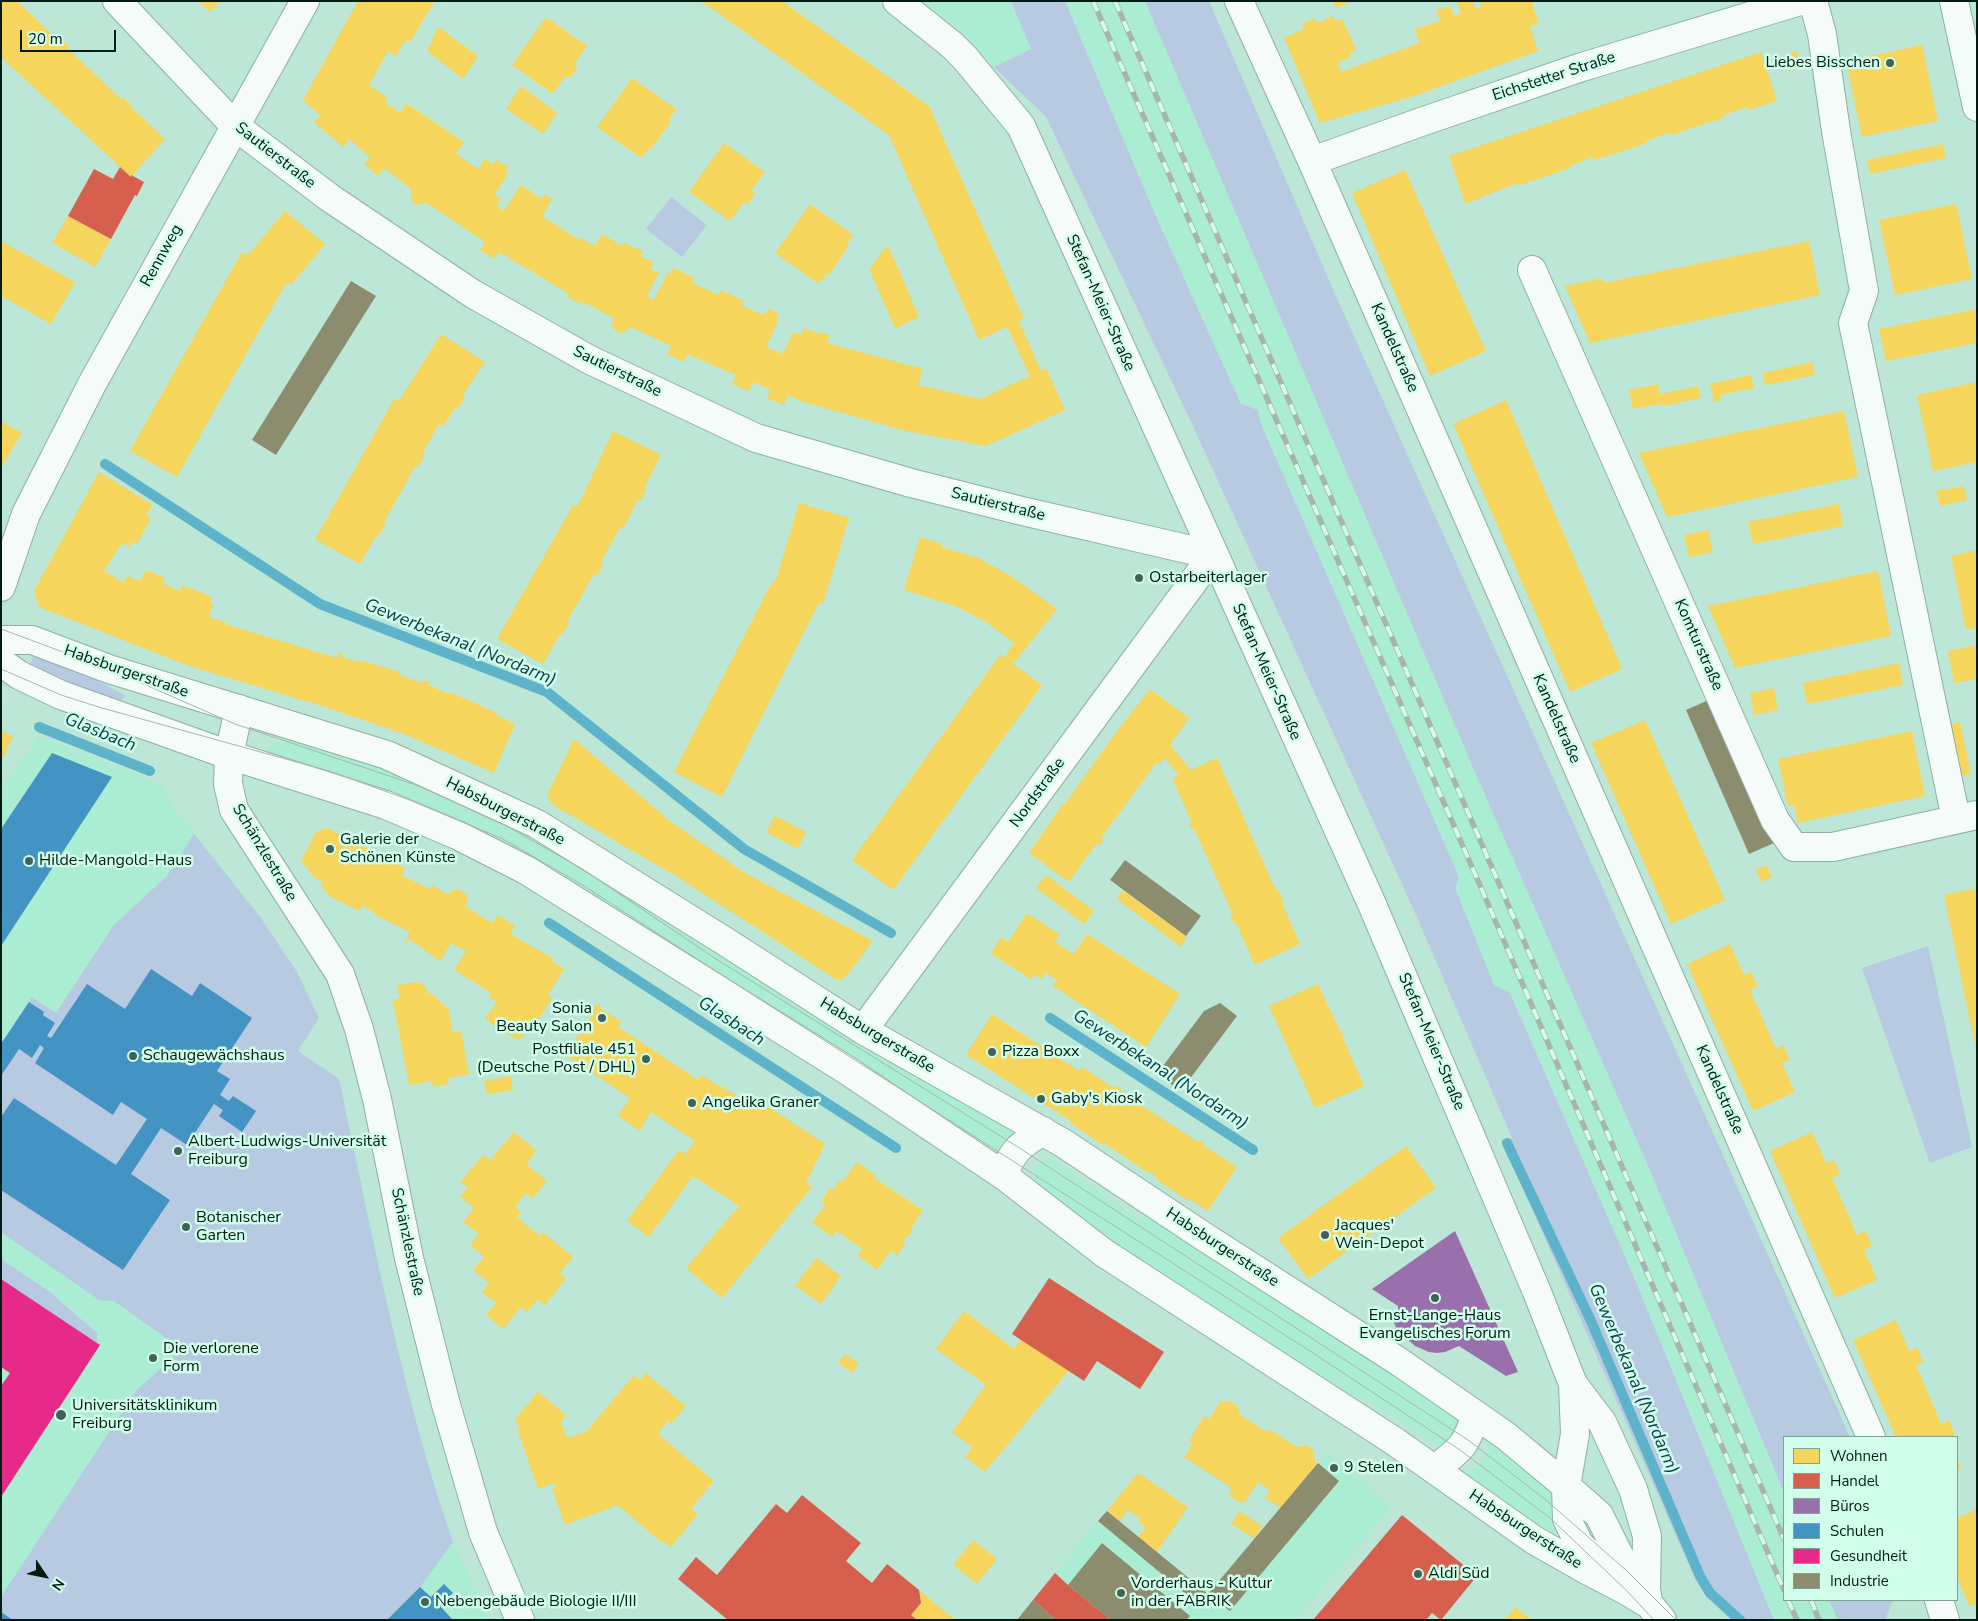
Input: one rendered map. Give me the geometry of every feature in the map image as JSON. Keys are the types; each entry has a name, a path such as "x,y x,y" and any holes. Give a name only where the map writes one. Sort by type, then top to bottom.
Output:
{"street":[{"name":"Sautierstraße","path":"117,1 235,126 330,198 472,294 590,360 756,438 911,483 1022,512 1213,555"},
{"name":"Rennweg","path":"1,587 26,514 106,359 305,1"},
{"name":"Stefan-Meier-Straße","path":"897,1 958,52 1021,126 1375,911 1497,1196 1572,1384 1602,1422 1633,1489 1647,1536 1646,1605"},
{"name":"Kandelstraße","path":"1239,1 1312,161 1871,1436"},
{"name":"Eichstetter Straße","path":"1312,161 1582,67 1800,1"},
{"path":"1813,1 1822,34 1836,131 1864,291 1853,323 1966,817"},
{"path":"1954,1 1977,107"},
{"name":"Komturstraße","path":"1532,270 1776,820 1794,847 1833,847 1966,817"},
{"name":"Rennweg","path":"1,546 26,514"},
{"name":"Nordstraße","path":"863,1030 1213,555"},
{"name":"Habsburgerstraße","path":"1,640 32,640 109,668 387,755 537,824 863,1030 1043,1131 1398,1361 1506,1436 1566,1486"},
{"name":"Habsburgerstraße","path":"1,662 19,675 61,695 229,755 386,805 457,835 526,870 845,1069 1003,1175 1104,1253 1435,1469 1534,1540 1646,1605"},
{"name":"Schänzlestraße","path":"239,709 229,755 228,784 234,810 340,974 359,1029 377,1099 409,1258 445,1401 483,1532 520,1620"},
{"path":"1003,1175 1018,1147 1043,1131"},
{"name":"Stefan-Meier-Straße","path":"1572,1384 1576,1434 1566,1486 1567,1518 1578,1544 1646,1605"},
{"path":"1435,1469 1460,1450 1468,1440 1476,1414"},
{"path":"1939,1601 1945,1620"}],"shaded area":[{"path":"922,1 1011,1 1031,49 994,67 960,30"},
{"path":"1011,1 1065,1 1154,212 1241,404 1258,410 1261,424 1459,877 1455,888 1494,985 1510,993 1633,1275 1774,1620 1731,1620 1705,1595 1695,1579 1503,1143 1512,1138 1417,917 1193,426 1046,117 994,67 1031,49"},
{"path":"1065,1 1145,1 1475,772 1649,1168 1783,1490 1783,1601 1829,1601 1838,1620 1774,1620 1633,1275 1511,993 1494,985 1455,888 1459,877 1261,424 1258,410 1241,404 1154,212"},
{"path":"1145,1 1209,1 1335,294 1850,1436 1783,1436 1783,1490 1649,1168 1475,772"},
{"path":"671,197 707,225 682,257 646,229"},
{"path":"36,649 123,694 124,698 121,700 68,686 27,671"},
{"name":"Botanischer Garten","path":"38,736 162,785 170,802 261,918 297,972 319,1018 298,1051 339,1079 403,1373 435,1489 453,1542 489,1620 1,1620 1,791"},
{"path":"293,737 401,772 491,811 782,988 973,1109 1017,1132 994,1161 560,880 263,752 271,744"},
{"name":"Botanischer Garten","path":"194,834 261,918 297,972 319,1018 298,1051 339,1079 403,1370 418,1428 453,1542 420,1587 387,1620 1,1620 1,1597 136,1391 172,1358 180,1348 114,1301 99,1300 1,1232 1,1044 32,997 56,1013 114,925 167,876"},
{"path":"1928,946 1972,1147 1930,1163 1862,968"},
{"path":"1051,1159 1140,1220 1145,1212 1452,1408 1458,1422 1455,1432 1447,1442 1436,1444 1367,1400 1346,1396 1115,1249 1034,1187 1033,1170 1045,1160"},
{"path":"1,1259 50,1292 97,1333 97,1343 1,1279"},
{"path":"1493,1438 1553,1485 1551,1513 1562,1547 1461,1474 1481,1463"},
{"path":"1328,1454 1391,1507 1295,1620 1017,1620 1098,1521 1199,1604"},
{"path":"1829,1601 1893,1601 1885,1620 1838,1620"}],"building: Wohnen":[{"path":"1,1 17,1 59,41 61,39 70,47 68,49 121,99 123,97 165,139 131,177 1,57"},
{"path":"198,1 220,1 210,12"},
{"path":"358,1 435,1 410,42 406,39 396,56 388,51 369,85 387,98 385,102 400,113 406,103 464,142 456,154 478,169 485,159 493,164 497,160 509,168 505,172 508,174 494,195 501,200 497,206 504,211 521,185 542,199 545,194 552,200 542,216 579,240 580,238 595,246 602,234 622,246 624,243 643,251 641,256 654,263 650,269 659,273 647,296 654,300 668,272 670,274 673,268 695,278 692,283 719,295 721,290 744,301 742,306 764,315 769,308 779,314 776,320 778,321 766,347 783,354 793,332 801,335 804,328 830,336 827,343 923,369 918,385 980,399 1030,376 1007,327 979,340 889,135 701,1 782,1 929,106 1024,319 1019,321 1041,371 1046,368 1065,410 986,446 906,431 803,402 788,395 784,405 767,398 770,389 753,382 749,391 732,384 736,375 687,354 684,362 667,354 671,346 631,327 623,333 617,332 612,327 613,318 584,302 582,305 568,297 569,294 499,252 494,259 480,250 485,242 427,203 417,205 411,200 411,189 384,168 378,176 364,164 370,157 349,139 343,147 314,122 320,115 303,100"},
{"path":"1333,1 1352,1 1336,8"},
{"path":"1473,1 1475,9 1481,7 1480,1 1536,1 1532,3 1539,23 1530,26 1538,51 1414,96 1320,123 1284,38 1304,29 1302,24 1315,18 1317,23 1333,16 1336,22 1342,19 1356,49 1350,53 1351,57 1338,62 1341,72 1419,43 1415,29 1440,21 1436,10 1450,6 1454,15 1461,14 1457,2"},
{"path":"546,17 587,46 574,64 578,67 570,78 566,75 553,94 512,65"},
{"path":"438,27 478,56 463,79 427,51"},
{"path":"1922,45 1938,121 1862,137 1846,61"},
{"path":"1797,51 1802,67 1790,71 1785,54"},
{"path":"1761,52 1777,101 1748,110 1747,107 1724,115 1724,118 1672,135 1671,132 1646,141 1647,143 1595,160 1594,157 1569,166 1570,168 1517,186 1517,183 1465,204 1449,156"},
{"path":"632,78 676,109 669,120 671,122 651,149 649,148 641,158 597,127"},
{"path":"521,86 557,113 543,134 506,109"},
{"path":"724,143 765,172 751,191 755,194 748,204 744,202 730,221 689,192"},
{"path":"1943,144 1946,158 1870,174 1867,160"},
{"path":"1405,170 1486,351 1430,376 1352,193"},
{"path":"810,204 853,235 846,246 848,247 829,275 827,273 819,284 775,253"},
{"path":"1956,204 1972,279 1895,295 1879,220"},
{"path":"285,211 325,244 291,285 288,282 285,285 177,477 130,451 242,252 248,255"},
{"path":"68,216 111,239 95,267 52,243"},
{"path":"1,241 75,282 51,324 1,296"},
{"path":"1809,241 1820,295 1590,343 1565,286 1602,278 1603,283"},
{"path":"888,245 919,317 895,328 869,269"},
{"path":"1977,309 1977,343 1886,361 1879,329"},
{"path":"441,334 485,362 462,396 465,398 458,408 456,407 443,426 439,424 422,454 425,455 418,467 416,465 384,522 386,523 360,564 316,540 316,538 394,399 399,401"},
{"path":"1812,362 1815,375 1765,385 1762,373"},
{"path":"1751,375 1754,388 1720,395 1721,400 1714,402 1710,384"},
{"path":"1977,382 1977,462 1933,471 1917,395"},
{"path":"1658,384 1660,394 1698,386 1701,398 1663,406 1662,404 1633,409 1629,390"},
{"path":"1506,400 1622,669 1570,692 1453,424"},
{"path":"1844,411 1858,477 1667,517 1639,453"},
{"path":"1,421 22,433 1,468"},
{"path":"613,431 661,455 644,488 647,489 640,501 638,500 623,529 620,527 601,562 604,563 597,576 594,574 567,622 569,623 563,634 561,633 543,664 497,639 573,505 578,506"},
{"path":"99,472 153,505 146,515 151,518 137,544 132,542 129,547 122,543 104,571 124,583 127,576 140,581 146,570 165,578 163,584 180,591 183,585 212,597 210,603 213,605 209,617 226,622 225,624 337,658 339,653 343,654 342,657 360,662 360,660 400,672 399,675 422,683 424,680 430,682 428,685 449,694 450,692 497,713 496,715 515,724 494,773 404,734 319,705 189,666 39,607 34,591"},
{"path":"1964,486 1967,500 1940,506 1936,491"},
{"path":"799,503 849,518 823,604 819,602 722,797 674,772 772,582 775,583"},
{"path":"1839,504 1843,526 1753,544 1748,522"},
{"path":"1708,530 1713,552 1689,557 1684,535"},
{"path":"920,537 942,544 941,547 978,558 1011,576 1057,609 1013,664 1042,685 893,890 852,860 1000,655 1004,658 1014,643 986,622 958,607 904,590"},
{"path":"1977,550 1977,628 1966,630 1951,556"},
{"path":"1878,571 1891,636 1735,668 1708,606"},
{"path":"1977,645 1977,679 1954,683 1948,651"},
{"path":"1899,663 1903,685 1807,704 1803,683"},
{"path":"1774,688 1778,710 1754,715 1750,693"},
{"path":"1150,689 1189,718 1170,745 1191,770 1217,758 1276,891 1278,889 1284,902 1282,903 1300,944 1255,965 1235,921 1232,921 1230,916 1233,915 1194,828 1191,829 1189,824 1192,823 1172,778 1179,776 1165,758 1160,764 1157,762 1101,838 1104,840 1100,845 1097,843 1069,882 1029,853 1063,804"},
{"path":"1645,720 1725,900 1671,924 1591,743"},
{"path":"1960,722 1971,774 1956,777 1946,725"},
{"path":"1,731 13,736 1,762"},
{"path":"1912,731 1925,796 1798,823 1794,805 1788,806 1778,759"},
{"path":"574,739 671,822 745,873 873,941 845,978 835,979 676,876 553,805 549,800 548,793"},
{"path":"775,816 806,832 798,849 766,832"},
{"path":"327,828 405,868 402,876 430,889 432,885 448,895 451,891 458,889 466,894 468,902 465,906 492,923 498,915 515,926 510,934 553,958 551,960 564,969 548,995 552,998 533,1029 528,1026 519,1041 485,1019 497,1002 489,997 491,993 454,970 466,951 451,943 440,961 409,939 406,944 404,943 410,932 381,918 362,905 359,911 329,896 321,885 323,882 315,878 301,861 316,832"},
{"path":"1767,865 1772,877 1761,882 1756,870"},
{"path":"1046,875 1094,911 1084,924 1036,888"},
{"path":"1977,888 1977,1049 1976,1050 1944,895"},
{"path":"1123,890 1187,937 1181,947 1117,899"},
{"path":"1027,913 1060,935 1055,942 1074,954 1087,934 1180,994 1146,1047 1053,986 1057,980 1045,973 1041,979 1034,975 1031,979 991,954 1001,937 1008,942"},
{"path":"1730,944 1744,975 1751,972 1758,987 1750,990 1776,1049 1783,1045 1790,1060 1782,1063 1795,1092 1753,1111 1687,964"},
{"path":"416,982 425,985 428,994 431,993 449,1010 453,1033 461,1031 469,1074 448,1078 449,1084 433,1087 432,1081 409,1085 393,1000 400,998 397,985"},
{"path":"1318,984 1341,1030 1364,1086 1315,1108 1269,1006"},
{"path":"600,1004 600,1008 622,1022 618,1027 698,1080 701,1075 746,1101 750,1095 825,1144 806,1183 812,1187 722,1298 686,1268 739,1206 693,1176 649,1237 627,1221 679,1150 686,1154 695,1141 651,1112 640,1131 618,1116 630,1098 565,1055 594,1012 592,1010 595,1005"},
{"path":"992,1014 1079,1071 1082,1067 1114,1088 1116,1086 1122,1090 1121,1092 1198,1142 1199,1140 1206,1145 1204,1146 1237,1167 1208,1211 1190,1199 1189,1201 1157,1180 1158,1178 1146,1170 1104,1143 1103,1145 1070,1123 1071,1121 966,1055"},
{"path":"511,1076 513,1090 487,1094 484,1081"},
{"path":"514,1132 537,1151 526,1164 547,1181 532,1199 526,1193 515,1207 521,1212 517,1217 539,1236 543,1232 573,1257 560,1273 566,1279 545,1305 538,1299 527,1312 521,1307 503,1329 486,1315 496,1303 482,1292 489,1283 473,1270 484,1257 470,1245 479,1234 463,1222 474,1208 460,1197 468,1187 460,1182 483,1155 490,1160"},
{"path":"1812,1132 1826,1163 1834,1160 1840,1174 1832,1178 1857,1235 1865,1231 1872,1246 1864,1250 1877,1280 1835,1298 1770,1151"},
{"path":"1406,1146 1436,1188 1308,1279 1278,1238"},
{"path":"857,1162 876,1176 874,1178 923,1210 911,1229 911,1233 903,1240 906,1242 897,1256 891,1251 877,1270 857,1255 862,1249 836,1231 832,1237 812,1222 826,1204 821,1201 831,1187 835,1191 836,1183 844,1180"},
{"path":"816,1258 841,1276 821,1304 795,1286"},
{"path":"964,1311 1014,1349 1024,1335 1070,1369 985,1472 965,1457 972,1447 952,1432 986,1385 936,1349"},
{"path":"1896,1320 1909,1351 1917,1347 1923,1362 1916,1365 1941,1424 1949,1420 1955,1435 1896,1436 1853,1340"},
{"path":"845,1354 859,1364 852,1373 838,1363"},
{"path":"645,1373 686,1406 671,1424 668,1421 658,1434 714,1481 691,1509 698,1514 671,1547 664,1541 662,1543 618,1505 565,1525 552,1488 556,1487 554,1483 538,1489 517,1429 520,1428 515,1419 538,1392 566,1415 561,1422 567,1438 586,1432 634,1375 640,1380"},
{"path":"1230,1401 1238,1406 1240,1415 1267,1432 1268,1429 1297,1447 1307,1445 1314,1450 1315,1462 1318,1463 1281,1508 1265,1498 1270,1490 1258,1482 1245,1502 1241,1503 1230,1496 1229,1492 1232,1488 1184,1457 1193,1443 1189,1441 1204,1416 1209,1419 1220,1402"},
{"path":"1138,1473 1188,1507 1157,1552 1138,1537 1146,1528 1139,1522 1141,1519 1128,1510 1119,1521 1107,1511"},
{"path":"1977,1509 1977,1605 1969,1606 1958,1579 1958,1518"},
{"path":"1239,1511 1262,1526 1255,1539 1231,1524"},
{"path":"973,1540 997,1559 977,1584 953,1565"},
{"path":"919,1590 955,1620 917,1620 911,1615 921,1603"},
{"path":"1515,1607 1531,1620 1505,1620"}],"building: Handel":[{"path":"120,167 131,177 131,175 144,182 111,239 68,216 94,169 113,179"},
{"path":"1049,1278 1164,1352 1140,1389 1097,1361 1084,1381 1012,1334"},
{"path":"802,1495 861,1543 846,1561 872,1583 887,1564 919,1590 921,1603 911,1615 917,1620 728,1620 678,1579 696,1557 717,1575 776,1504 787,1513"},
{"path":"1402,1515 1477,1576 1441,1620 1432,1613 1426,1620 1313,1620"},
{"path":"1055,1573 1111,1620 1056,1620 1033,1600"}],"building: Büros":[{"name":"Ernst-Lange-Haus Evangelisches Forum","path":"1455,1231 1518,1372 1506,1376 1459,1346 1437,1353 1415,1346 1403,1335 1399,1336 1394,1322 1398,1320 1398,1306 1372,1289"}],"building: Schulen":[{"name":"Hilde-Mangold-Haus","path":"52,753 112,777 1,946 1,829"},
{"path":"151,969 192,996 200,983 252,1018 217,1071 230,1079 220,1095 229,1101 233,1096 256,1111 242,1132 219,1116 223,1110 214,1104 187,1145 161,1128 131,1174 170,1200 123,1270 1,1190 1,1117 14,1098 116,1165 147,1119 121,1102 113,1115 35,1063 44,1048 40,1045 32,1058 19,1049 1,1076 1,1044 29,1002 44,1012 43,1015 55,1023 47,1036 51,1038 87,984 125,1009"},
{"name":"Nebengebäude Biologie II/III","path":"444,1584 453,1593 440,1606 453,1620 387,1620 420,1587 431,1597"},
{"path":"1,1612 13,1620 1,1620"}],"building: Gesundheit":[{"path":"1,1279 100,1345 1,1497 1,1386 10,1373 1,1367"}],"building: Industrie":[{"path":"351,281 376,296 276,455 252,440"},
{"path":"1711,699 1774,843 1749,854 1686,710"},
{"path":"1125,860 1201,916 1186,936 1110,880"},
{"path":"1220,1003 1237,1016 1189,1080 1186,1078 1178,1089 1157,1074 1204,1011"},
{"path":"1318,1463 1339,1481 1230,1611 1208,1594"},
{"path":"1107,1511 1208,1594 1199,1605 1098,1521"},
{"path":"1102,1543 1190,1616 1186,1620 1111,1620 1068,1585"},
{"path":"1033,1600 1056,1620 1017,1620"}],"waterway":[{"name":"Gewerbekanal (Nordarm)","path":"105,464 320,604 547,692 744,849 891,933"},
{"name":"Glasbach","path":"39,727 150,771"},
{"name":"Glasbach","path":"549,923 896,1148"},
{"name":"Gewerbekanal (Nordarm)","path":"1050,1018 1253,1150"},
{"name":"Gewerbekanal (Nordarm)","path":"1507,1143 1591,1321 1700,1576 1710,1593 1740,1620"}],"tram line":[{"path":"1,629 109,669 235,724 419,786 505,825 584,870 716,959 1018,1147 1468,1440 1546,1500 1627,1571 1676,1620"},
{"path":"1,669 61,695 102,708 329,771 407,799 503,839 584,886 1307,1349 1460,1450 1550,1518 1627,1591 1654,1620"}],"railway":[{"path":"1093,1 1479,883 1783,1588"},
{"path":"1115,1 1783,1537"},
{"path":"1788,1601 1797,1620"},
{"path":"1811,1601 1819,1620"}],"place":[{"name":"Liebes Bisschen","path":"1890,63"},
{"name":"Ostarbeiterlager","path":"1139,578"},
{"name":"Galerie der Schönen Künste","path":"330,849"},
{"name":"Hilde-Mangold-Haus","path":"29,861"},
{"name":"Sonia Beauty Salon","path":"602,1018"},
{"name":"Pizza Boxx","path":"992,1052"},
{"name":"Schaugewächshaus","path":"133,1056"},
{"name":"Postfiliale 451 (Deutsche Post / DHL)","path":"646,1059"},
{"name":"Gaby's Kiosk","path":"1041,1099"},
{"name":"Angelika Graner","path":"692,1103"},
{"name":"Albert-Ludwigs-Universität Freiburg","path":"178,1151"},
{"name":"Botanischer Garten","path":"186,1227"},
{"name":"Jacques' Wein-Depot","path":"1325,1235"},
{"name":"Ernst-Lange-Haus Evangelisches Forum","path":"1435,1298"},
{"name":"Die verlorene Form","path":"153,1358"},
{"name":"Universitätsklinikum Freiburg","path":"61,1415"},
{"name":"9 Stelen","path":"1334,1468"},
{"name":"Aldi Süd","path":"1418,1574"},
{"name":"Vorderhaus - Kultur in der FABRIK","path":"1121,1593"},
{"name":"Nebengebäude Biologie II/III","path":"425,1602"}]}
